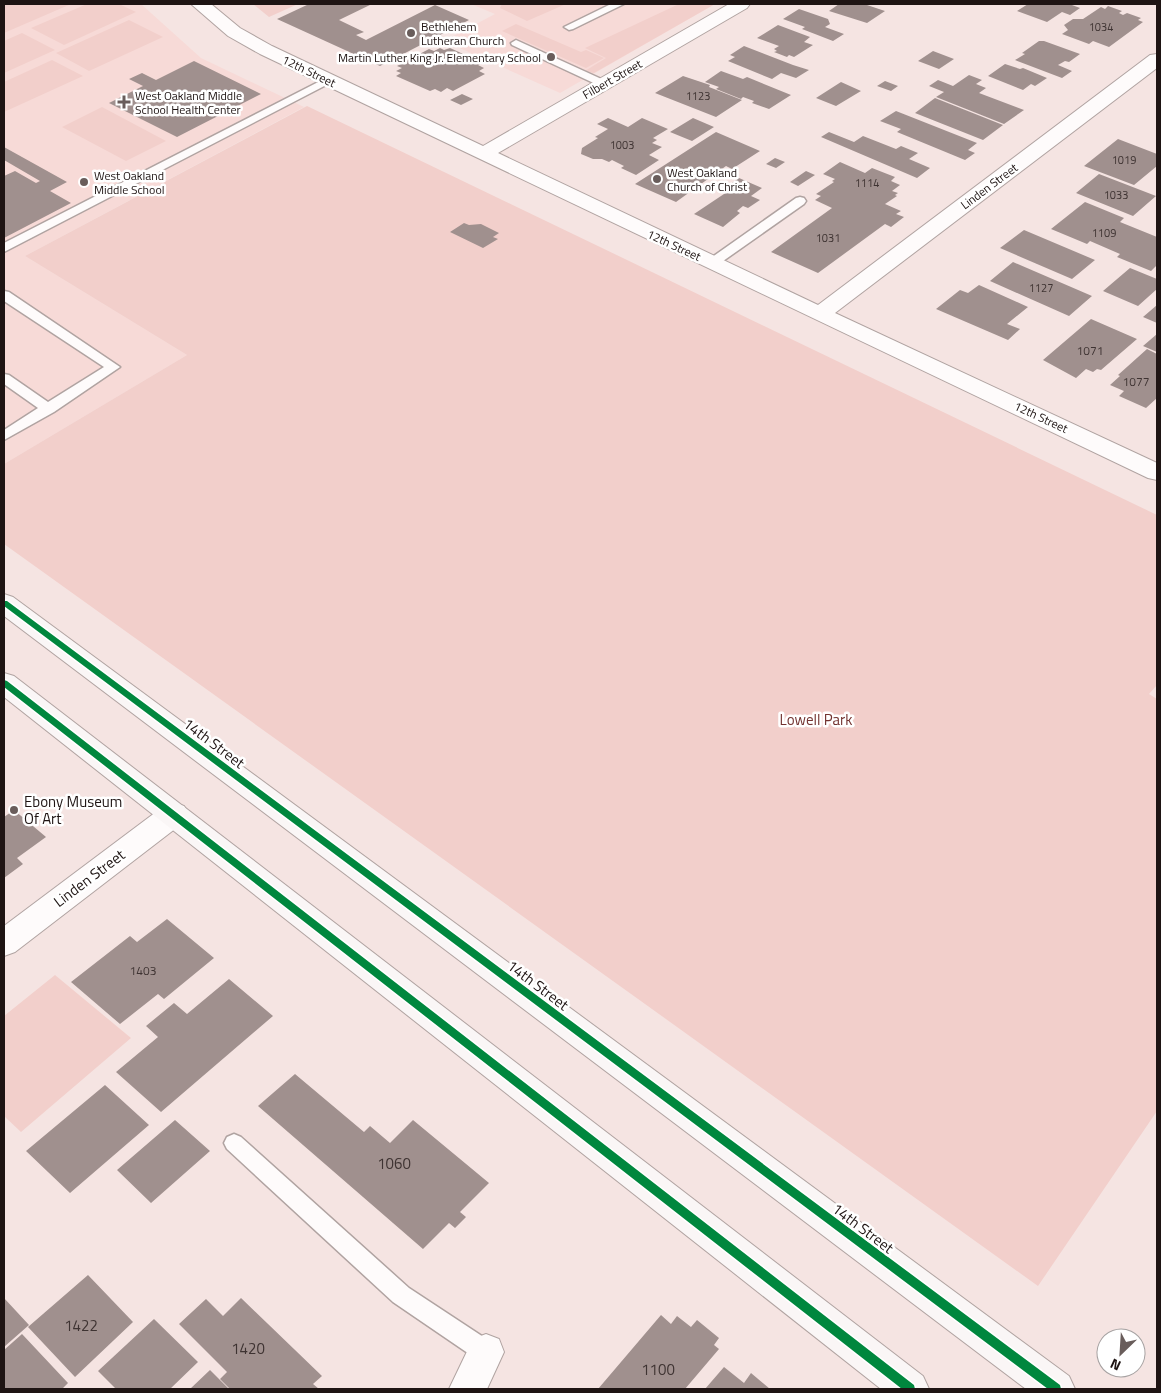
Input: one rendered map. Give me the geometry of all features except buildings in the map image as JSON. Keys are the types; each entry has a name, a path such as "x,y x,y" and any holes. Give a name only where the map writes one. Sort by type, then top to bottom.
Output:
{"main road":[{"name":"14th Street","path":"4,604 1056,1389"},
{"path":"4,683 910,1389"}],"street":[{"name":"12th Street","path":"200,4 241,36 328,80 1157,472"},
{"name":"Filbert Street","path":"483,154 741,4"},
{"name":"Linden Street","path":"820,314 1157,58"},
{"name":"Linden Street","path":"4,943 174,814"},
{"path":"468,1389 486,1352"}],"lane":[{"path":"570,27 619,4"},
{"path":"516,43 604,84"},
{"path":"4,248 328,80"},
{"path":"712,263 800,201"},
{"path":"4,294 113,367 4,436"},
{"path":"4,378 49,409"},
{"path":"234,1142 401,1295 486,1352"}],"shaded area":[{"name":"West Oakland Middle School","path":"4,4 141,4 201,58 304,107 25,256 187,355 4,464"},
{"name":"Martin Luther King Jr. Elementary School","path":"471,4 715,4 560,93 444,41 495,14"}],"green space":[{"path":"4,4 71,4 4,33"},
{"path":"87,4 119,4 136,12 64,45 31,28"},
{"path":"253,4 298,4 269,17"},
{"path":"502,4 566,4 527,21 500,8"},
{"path":"679,4 715,4 594,73 585,71 606,58 585,48"},
{"path":"129,20 163,37 89,71 56,53"},
{"path":"516,24 581,52 586,50 604,58 586,68 502,31"},
{"path":"22,33 55,50 4,73 4,41"},
{"path":"52,60 83,76 4,112 4,82"},
{"name":"Lowell Park","path":"307,106 1157,515 1157,685 1149,694 1157,699 1157,1111 1038,1286 4,544 4,464 187,355 25,256"},
{"path":"102,107 166,141 126,161 62,127"},
{"path":"55,975 131,1038 21,1132 4,1116 4,1016"}],"cycle path":[{"path":"4,603 1056,1389"},
{"path":"4,683 910,1389"}],"place":[{"name":"Bethlehem Lutheran Church","path":"411,33"},
{"name":"Martin Luther King Jr. Elementary School","path":"551,57"},
{"name":"West Oakland Middle School Health Center","path":"124,102"},
{"name":"West Oakland Church of Christ","path":"657,179"},
{"name":"West Oakland Middle School","path":"84,182"},
{"name":"Ebony Museum Of Art","path":"14,810"}]}
